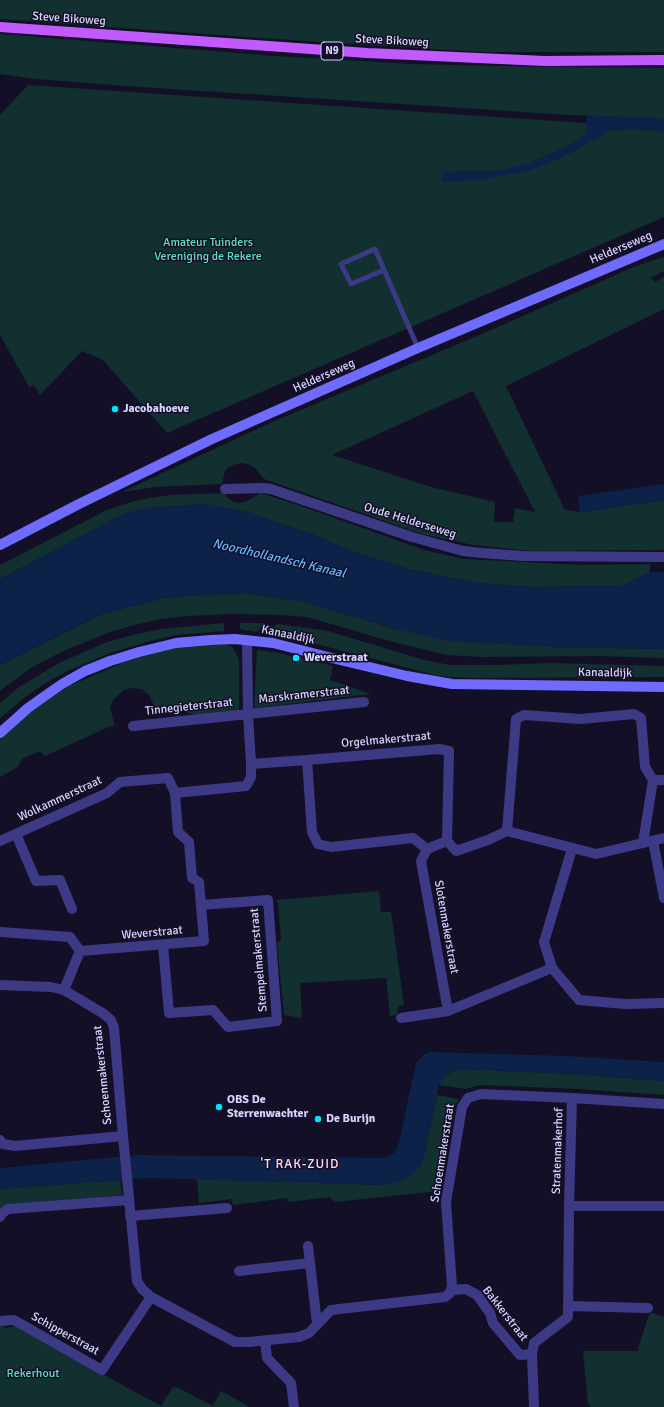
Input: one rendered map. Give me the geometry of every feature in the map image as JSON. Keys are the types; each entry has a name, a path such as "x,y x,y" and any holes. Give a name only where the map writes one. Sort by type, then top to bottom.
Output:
{"main road":[{"name":"Steve Bikoweg","path":"0,27 367,53 545,61 664,60"},
{"name":"Helderseweg","path":"0,545 79,504 212,439 418,348 664,244"},
{"name":"Kanaaldijk","path":"0,733 28,708 62,684 85,671 110,661 140,652 187,642 222,639 273,643 446,684 479,686 664,687"}],"street":[{"name":"Oude Helderseweg","path":"225,490 271,489 412,537 463,551 482,554 523,556 664,557"},
{"path":"176,793 246,786 251,777 252,764 248,714 247,640"},
{"name":"Marskramerstraat","path":"248,714 364,702"},
{"name":"Tinnegieterstraat","path":"133,726 248,714"},
{"path":"507,831 516,719 524,715 581,719 634,714 641,718 645,767 653,780 643,843"},
{"name":"Orgelmakerstraat","path":"252,764 439,749 449,751 447,841"},
{"path":"307,760 312,832 318,844 331,847 413,838 427,849 447,841 456,851 488,840 507,831 596,854 664,838"},
{"name":"Wolkammerstraat","path":"0,841 107,793 120,782 168,778 176,793"},
{"path":"653,780 664,780"},
{"name":"Weverstraat","path":"80,952 204,941 199,882 192,878 188,842 178,832 176,793"},
{"name":"Wolkammerstraat","path":"16,834 36,881 60,880 72,909"},
{"path":"653,841 664,898"},
{"name":"Slotenmakerstraat","path":"427,849 421,861 448,1011"},
{"path":"572,849 544,942 552,968 579,1000 625,1004 664,1003"},
{"name":"Stempelmakerstraat","path":"163,945 169,1012 213,1010 228,1027 277,1021 268,900 201,905"},
{"path":"0,932 70,938 80,952 64,990"},
{"path":"401,1018 448,1011 552,968"},
{"name":"Schoenmakerstraat","path":"0,985 51,987 64,990 104,1014 111,1020 113,1024 129,1200"},
{"name":"Schoenmakerstraat","path":"452,1290 446,1202 463,1103 468,1098 480,1094 664,1104"},
{"name":"Stratenmakerhof","path":"532,1354 534,1342 568,1317 572,1098"},
{"path":"0,1140 3,1144 15,1146 123,1136"},
{"path":"0,1217 2,1213 8,1209 129,1200 137,1281 142,1289 151,1297 233,1341 264,1341 299,1337 309,1333 328,1313 337,1309 445,1296 452,1290"},
{"name":"Stratenmakerhof","path":"569,1206 664,1206"},
{"path":"130,1216 227,1208"},
{"path":"308,1246 317,1324"},
{"path":"239,1271 310,1263"},
{"name":"Bakkerstraat","path":"452,1290 466,1289 477,1295 490,1313 493,1323 520,1355 532,1354 534,1407"},
{"name":"Schipperstraat","path":"0,1321 14,1320 102,1370 151,1297"},
{"path":"568,1306 648,1308"},
{"path":"264,1341 267,1358 291,1383 294,1407"}],"lane":[{"path":"384,270 351,284 341,264 375,249 418,348"}],"green space":[{"path":"0,0 664,0 664,52 481,52 0,19"},
{"path":"0,34 276,56 409,64 664,68 664,119 570,115 35,79 0,74"},
{"name":"Amateur Tuinders Vereniging de Rekere","path":"28,85 584,123 612,130 633,129 664,131 664,217 167,433 103,360 82,351 40,395 34,385 29,387 0,335 0,115"},
{"path":"664,257 664,271 651,278 655,282 664,277 664,309 506,386 565,510 580,512 664,500 664,550 531,551 473,545 422,534 264,479 255,468 248,464 242,463 229,467 225,471 222,484 155,487 122,492 270,423 482,334 636,266","holes":["473,391 535,512 515,508 513,522 494,522 495,502 431,487 332,455"]},
{"path":"225,493 230,500 237,503 245,502 261,493 424,550 464,559 581,565 650,564 650,572 622,586 531,587 477,583 409,569 353,552 317,536 251,513 205,504 148,508 127,513 0,579 0,565 107,510 150,498 171,495"},
{"path":"248,593 304,602 399,630 552,647 664,649 664,658 598,656 481,657 447,655 393,642 307,617 231,614 187,616 161,619 110,632 61,652 29,669 0,691 0,665 102,614 164,598"},
{"path":"224,623 224,631 176,635 154,640 113,652 67,671 44,684 24,698 0,718 0,703 19,687 59,663 107,642 162,629"},
{"path":"240,623 265,623 256,632 240,629"},
{"path":"277,624 328,631 424,660 450,665 550,663 664,666 664,677 468,678 439,676 286,636 264,633"},
{"path":"228,645 233,648 236,653 239,661 239,713 198,717 183,710 158,714 149,695 142,689 130,688 124,690 113,700 110,708 115,726 108,727 45,756 40,751 22,759 18,767 0,777 0,739 30,712 52,697 69,686 144,655 182,646"},
{"path":"257,650 279,653 333,666 330,680 371,694 254,708"},
{"path":"379,891 381,912 391,912 404,1005 399,1005 397,1015 390,1016 386,978 300,983 302,1018 284,1015 277,943 281,939 278,903 276,900"},
{"path":"460,1069 574,1074 664,1081 664,1095 578,1089 480,1085 466,1089 439,1085 445,1075"},
{"path":"437,1095 459,1099 455,1106 439,1191 334,1202 330,1197 288,1202 287,1198 233,1205 232,1199 199,1203 197,1179 384,1185 423,1160"},
{"path":"120,1180 122,1195 7,1205 0,1208 0,1189"},
{"path":"650,1312 664,1317 664,1407 591,1407 588,1403 583,1351 637,1351"},
{"name":"Rekerhout","path":"0,1325 6,1328 16,1326 161,1406 173,1387 178,1388 213,1406 221,1391 248,1407 0,1407"}],"water":[{"path":"587,115 664,119 664,131 633,129 612,130 565,156 528,171 480,180 442,182 442,173 458,171 497,171 528,163 565,147 586,135"},
{"path":"664,484 664,500 580,512 578,496"},
{"name":"Noordhollandsch Kanaal","path":"205,504 251,513 317,536 353,552 409,569 477,583 531,587 622,586 650,572 664,572 664,649 552,647 447,641 400,630 304,602 248,593 164,598 102,614 0,665 0,579 127,513 148,508"},
{"path":"429,1052 566,1056 664,1062 664,1081 574,1074 460,1069 449,1073 445,1075 439,1085 421,1165 411,1176 394,1183 384,1185 150,1178 0,1189 0,1168 138,1155 388,1157 394,1153 399,1143 416,1063 423,1055"}],"place":[{"name":"Jacobahoeve","path":"115,409"},
{"name":"Weverstraat","path":"296,658"},
{"name":"OBS De Sterrenwachter","path":"219,1107"},
{"name":"De Burijn","path":"318,1119"}],"district":[{"name":"'T RAK-ZUID","path":"300,1165"}]}
